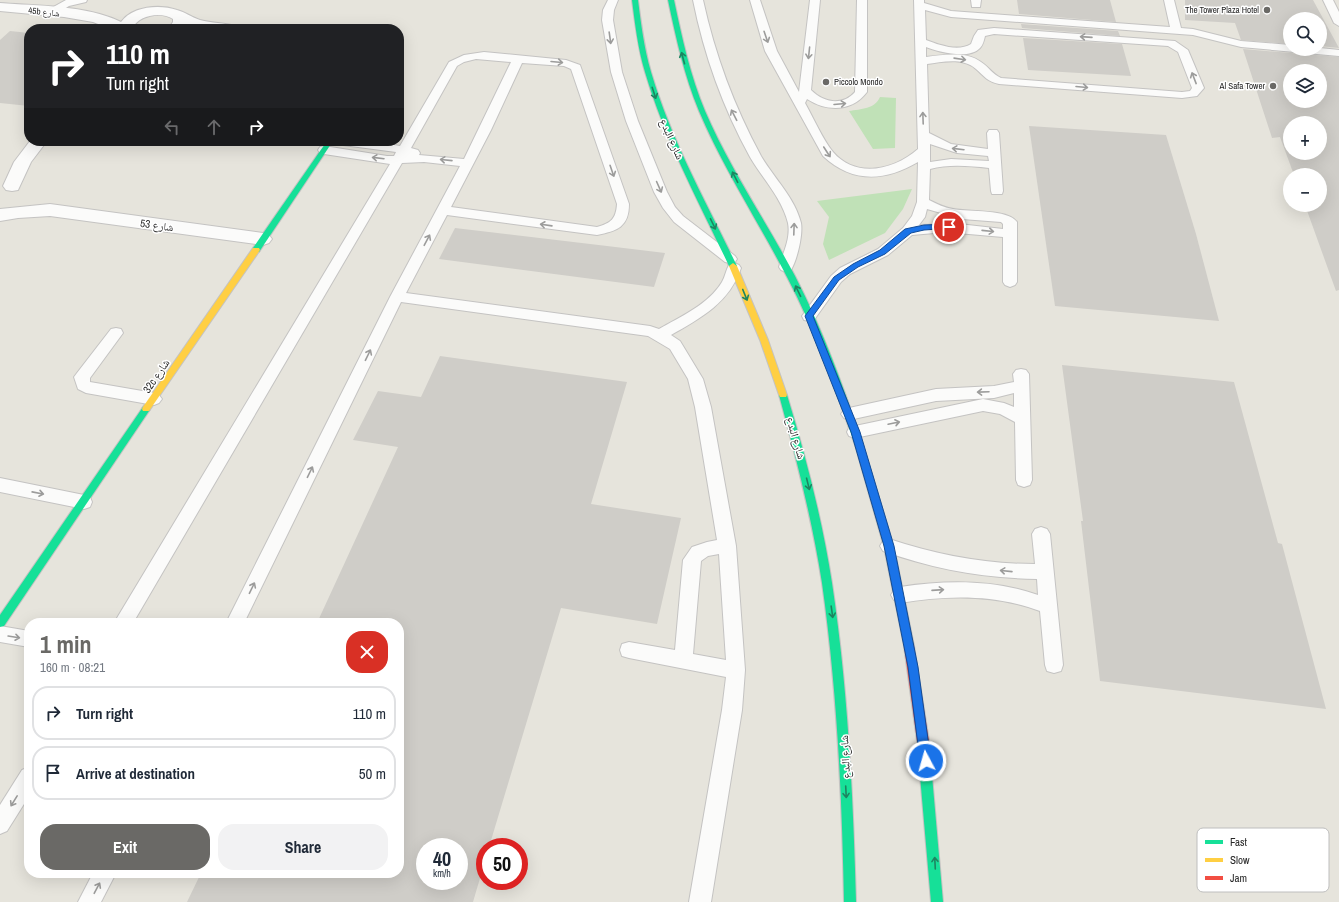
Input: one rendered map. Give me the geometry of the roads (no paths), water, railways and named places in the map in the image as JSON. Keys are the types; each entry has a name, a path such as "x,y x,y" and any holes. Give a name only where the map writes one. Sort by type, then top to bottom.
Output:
{"main road":[{"name":"شارع البدع","path":"635,0 637,23 646,68 662,116 732,264 775,371 796,436 816,519 832,614 843,725 850,902"},
{"path":"671,0 674,26 687,73 708,125 737,182 786,267 809,316 849,414 889,546 900,595 913,667 924,746 933,834 937,902"},
{"name":"32c شارع","path":"0,623 327,146"}],"street":[{"name":"45b شارع","path":"0,7 87,16 113,24"},
{"path":"128,24 130,20 146,13"},
{"name":"45b شارع","path":"87,16 178,13"},
{"path":"178,13 198,24"},
{"path":"0,170 35,146"},
{"path":"0,211 10,204 14,198 15,192 8,185 18,168 35,146"},
{"name":"شارع 53","path":"8,185 28,201 50,210"},
{"name":"شارع 53","path":"0,215 24,211 50,210 263,239"}],"lane":[{"path":"52,12 66,3 82,0"},
{"path":"613,0 608,13 608,20 612,49 619,80 637,135 666,203 685,225 732,264 727,286 709,304 692,317 660,335"},
{"path":"698,0 702,25 714,66 732,110 756,158 789,210 794,222 794,234 786,267"},
{"path":"755,0 771,51 827,152 840,166 850,170 873,173 887,171 909,163 924,150"},
{"path":"800,103 805,91 814,0"},
{"path":"805,91 811,98 821,103 828,104 847,104 856,99 861,92 862,0"},
{"path":"1169,0 1176,30"},
{"path":"1328,0 1339,23"},
{"path":"809,316 836,278 855,266 883,252 908,231 918,217 923,202 924,166 919,2 939,12 951,14 1176,30 1205,34 1241,44 1339,53"},
{"path":"921,42 945,49 969,50 976,46 977,37 980,34 994,31 1172,43 1183,50 1198,88 1194,94 1182,95 999,81 989,77 977,64 963,59 945,58 921,61"},
{"path":"126,618 401,155 453,64 459,59 481,55 566,63 576,67 623,204 623,215 619,222 610,229 597,232 443,210"},
{"path":"237,618 397,298 468,162 518,59"},
{"path":"993,133 998,191"},
{"path":"924,136 947,147 995,159"},
{"path":"327,146 468,162"},
{"path":"364,146 401,155"},
{"path":"924,166 954,161 995,159"},
{"path":"923,202 955,214 1004,218 1011,224 1010,282"},
{"path":"908,231 924,227 949,227 1010,234"},
{"path":"397,298 639,329 660,335 675,345 695,379 703,407 727,546 736,670 732,710 700,902"},
{"path":"116,333 82,377 81,381 83,385 86,387 154,399"},
{"path":"849,414 936,395 994,392 1021,380 1024,480"},
{"path":"855,432 983,405 1004,409 1023,419"},
{"path":"0,485 84,502"},
{"path":"1041,534 1054,665"},
{"path":"682,660 692,560 698,551 727,546"},
{"path":"889,546 923,557 965,565 1006,571 1045,572"},
{"path":"900,595 936,590 965,590 1015,594 1049,607"},
{"path":"0,634 24,638"},
{"path":"629,650 736,670"},
{"path":"0,824 24,785"},
{"path":"89,902 102,878"}],"place":[{"name":"The Tower Plaza Hotel","path":"1267,10"},
{"name":"Piccolo Mondo","path":"826,82"},
{"name":"Al Safa Tower","path":"1273,86"}]}
